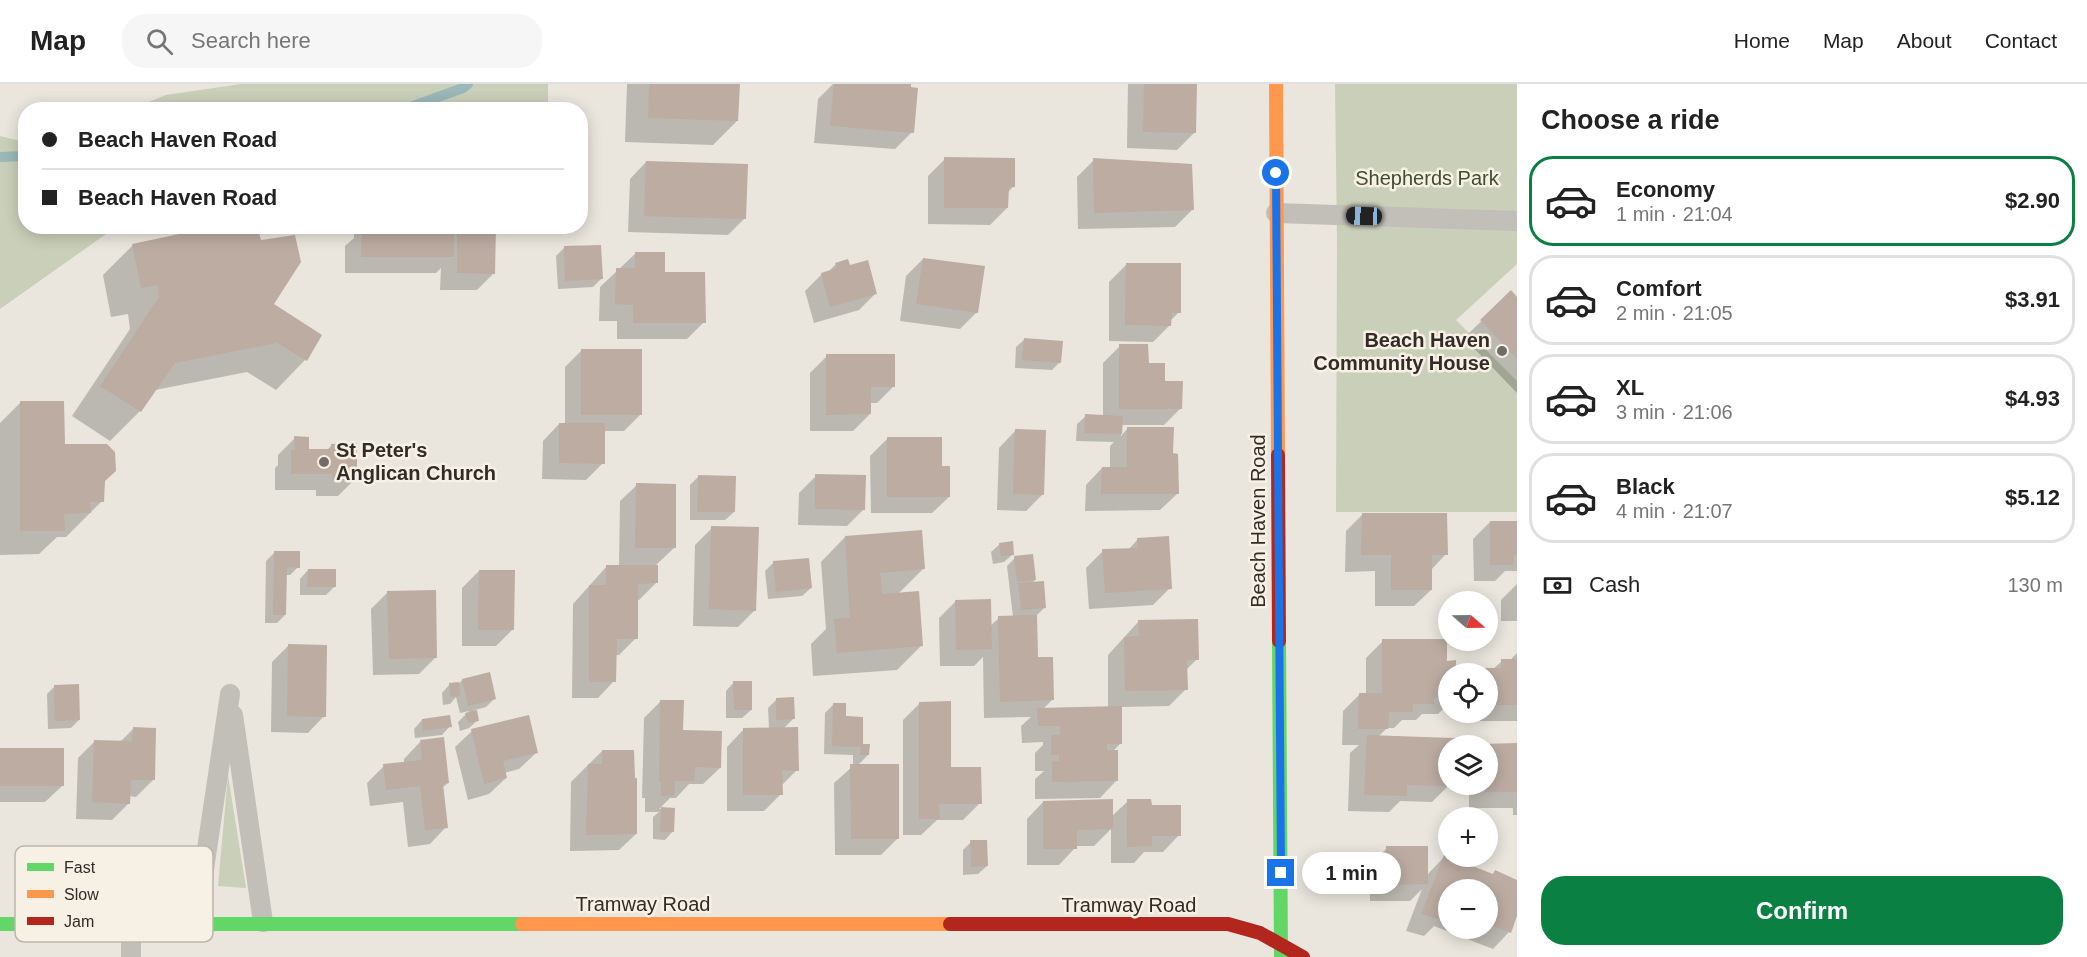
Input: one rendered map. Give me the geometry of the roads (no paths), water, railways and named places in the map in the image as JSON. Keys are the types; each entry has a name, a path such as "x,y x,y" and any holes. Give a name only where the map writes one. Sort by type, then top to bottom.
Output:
{"street":[{"name":"Beach Haven Road","path":"1276,84 1281,951"},
{"name":"Tramway Road","path":"213,923 1228,924 1260,933 1281,951 1303,957"},
{"name":"Tramway Road","path":"0,924 15,924"}],"lane":[{"path":"1276,213 1517,221"},
{"path":"207,846 230,694 263,922"}],"waterway":[{"path":"424,102 463,88 468,84"},
{"path":"0,157 18,156"}],"place":[{"name":"Beach Haven Community House","path":"1502,351"},
{"name":"St Peter's Anglican Church","path":"324,462"}],"park label":[{"name":"Shepherds Park","path":"1427,178"}]}
